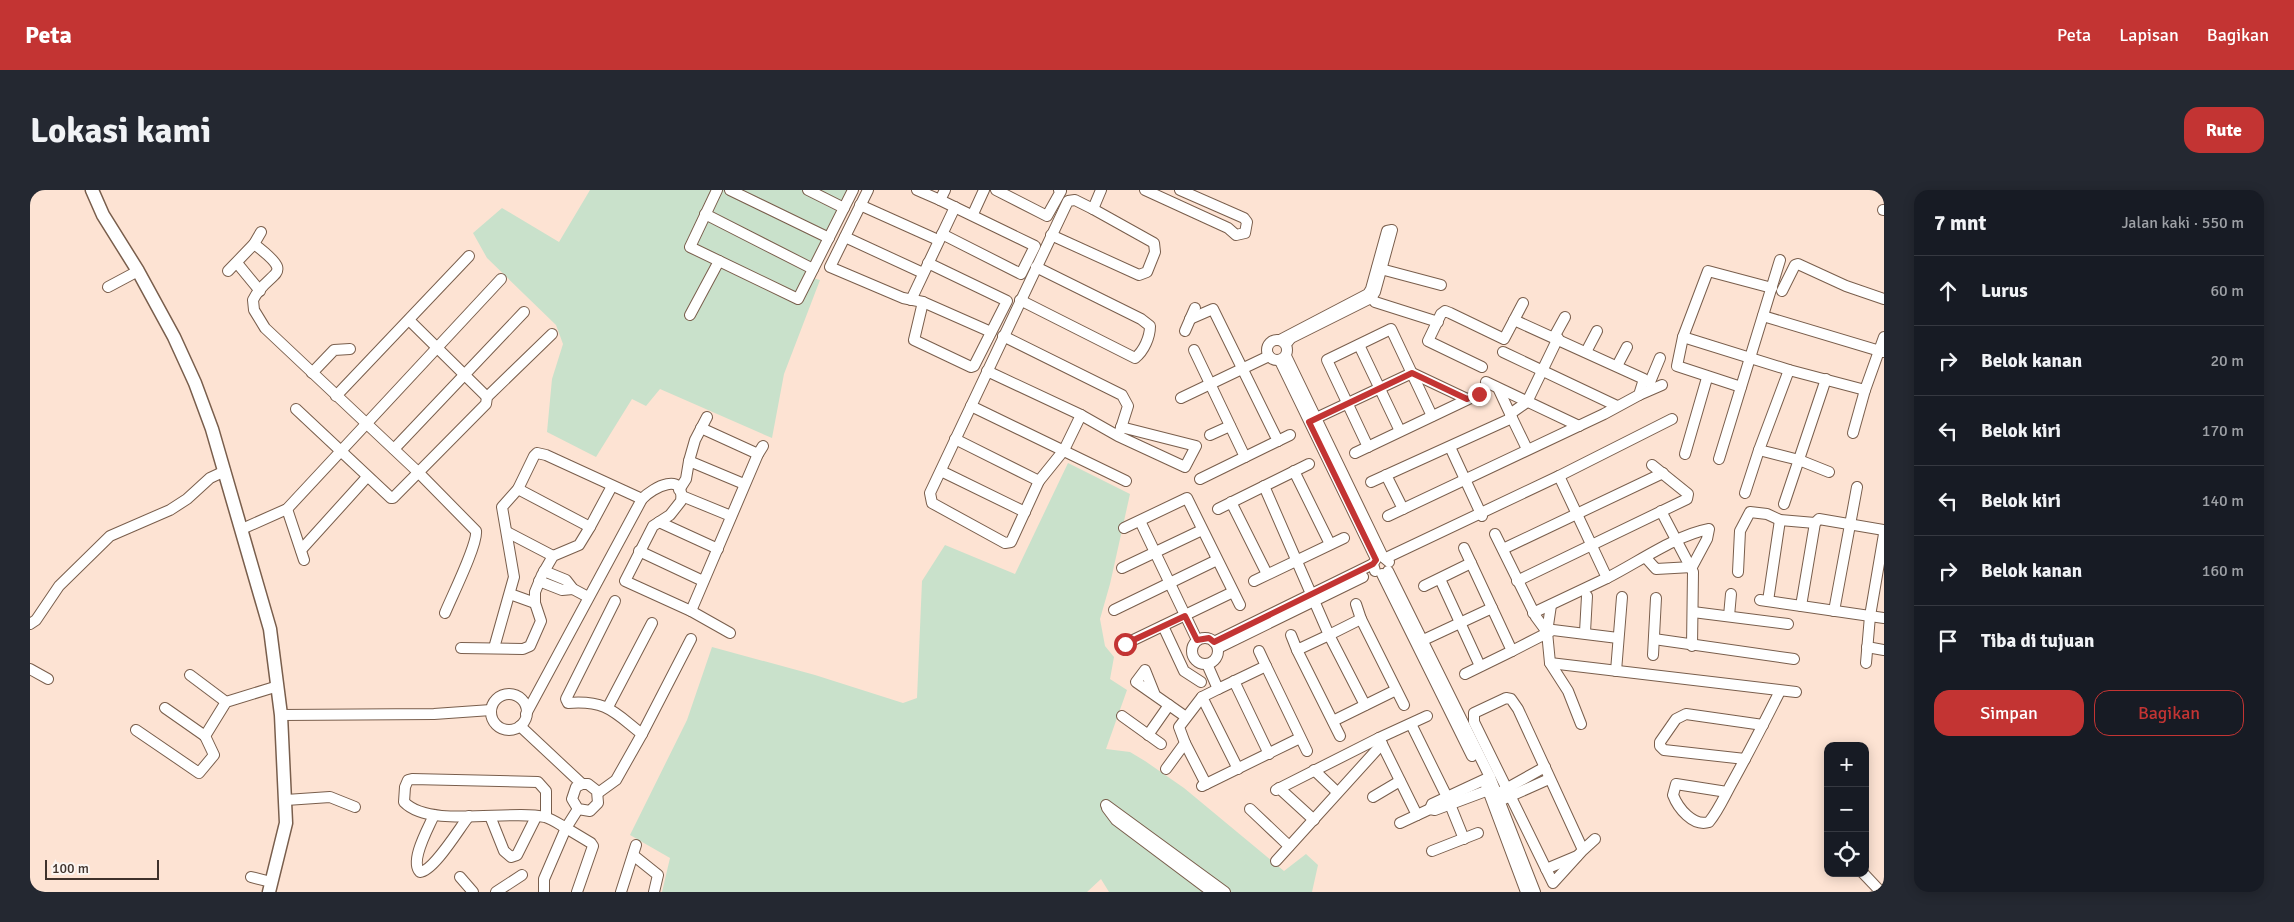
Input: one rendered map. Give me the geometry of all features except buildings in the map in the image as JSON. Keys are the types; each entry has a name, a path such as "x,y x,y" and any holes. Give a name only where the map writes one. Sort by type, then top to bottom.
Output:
{"main road":[{"path":"92,190 103,215 138,271 174,337 195,383 225,471 270,629 281,715 286,800 284,835 270,887"}],"street":[{"path":"716,190 690,247 798,299 853,190"},
{"path":"730,190 829,238"},
{"path":"808,190 844,208"},
{"path":"868,190 830,267 911,300 923,302 991,332"},
{"path":"860,205 940,237 1021,274 1035,246 973,214 917,190"},
{"path":"940,200 945,190"},
{"path":"973,214 984,190"},
{"path":"996,190 1047,216 1061,191 1059,190"},
{"path":"1093,209 1102,190"},
{"path":"1145,190 1228,228 1236,234 1245,233 1247,222 1244,218 1180,190"},
{"path":"1051,234 1139,275 1147,272 1155,252 1154,243 1075,200 1068,201 1051,234 930,494 932,503 1005,543 1011,542 1039,481 1064,450 1081,415"},
{"path":"911,300 955,207"},
{"path":"705,214 813,269"},
{"path":"228,270 254,244 261,232"},
{"path":"845,237 923,273"},
{"path":"254,244 274,259 277,270 276,275 254,297 253,304 258,318 275,338 418,472 476,531 477,536 445,613"},
{"path":"336,396 469,256"},
{"path":"1719,458 1780,260"},
{"path":"690,315 719,261"},
{"path":"236,263 260,291"},
{"path":"923,302 914,340 971,367 974,366 1007,301 928,263"},
{"path":"1782,291 1795,265 1798,264 1846,286 1884,299"},
{"path":"1020,300 1135,358 1150,334 1150,326 1141,319 1036,266"},
{"path":"1268,356 1268,344 1283,342 1369,296 1379,269 1441,285"},
{"path":"108,288 138,271"},
{"path":"1741,388 1707,378 1678,366 1683,337 1708,271 1772,288"},
{"path":"242,529 287,509 501,279"},
{"path":"1369,296 1375,302 1438,322"},
{"path":"1482,367 1428,341 1445,311 1504,339 1523,303"},
{"path":"1185,331 1194,308"},
{"path":"1190,319 1213,309 1278,441"},
{"path":"394,449 524,312"},
{"path":"1763,316 1881,351"},
{"path":"1371,482 1450,447 1511,416 1526,402 1565,317"},
{"path":"409,320 487,398"},
{"path":"1514,320 1654,383"},
{"path":"1368,447 1327,360 1359,344 1391,329 1432,416"},
{"path":"1586,352 1597,332"},
{"path":"296,409 367,477 393,498 486,404 487,398 552,334"},
{"path":"1003,336 1122,395 1128,406 1119,431"},
{"path":"1683,337 1750,356 1789,370 1865,390"},
{"path":"1852,433 1865,390 1881,351 1884,337"},
{"path":"1283,342 1288,347 1283,358"},
{"path":"1359,344 1400,431"},
{"path":"1618,366 1627,347"},
{"path":"312,373 334,350 350,349"},
{"path":"1194,350 1245,457"},
{"path":"1503,352 1617,406"},
{"path":"1181,398 1268,356 1283,358"},
{"path":"1283,358 1487,778 1499,793 1553,883 1595,839"},
{"path":"1388,516 1639,395 1654,383 1660,358"},
{"path":"1745,493 1789,370"},
{"path":"987,371 1119,431 1185,467 1196,446 1119,431"},
{"path":"1313,420 1412,373 1467,399"},
{"path":"1685,454 1707,378"},
{"path":"1784,504 1826,379"},
{"path":"1486,382 1499,390 1578,426"},
{"path":"1639,395 1654,383"},
{"path":"1499,390 1527,449"},
{"path":"1355,453 1479,394"},
{"path":"971,406 1126,481"},
{"path":"707,417 689,461 686,479 680,493 679,506 652,526 625,578 626,583 691,611 730,633"},
{"path":"1216,645 1482,515 1636,445 1637,438 1672,418"},
{"path":"1210,435 1230,426"},
{"path":"691,611 760,450 701,428"},
{"path":"1200,479 1290,435"},
{"path":"955,439 1039,481"},
{"path":"1450,447 1482,515"},
{"path":"1760,450 1798,460 1829,472"},
{"path":"494,648 510,594 514,571 507,532 502,517 502,507 518,489 534,456 541,453 642,498"},
{"path":"689,461 744,484"},
{"path":"1218,510 1310,464"},
{"path":"1518,581 1687,499 1688,496 1652,465"},
{"path":"30,624 36,620 59,586 110,536 170,510 210,478 225,471"},
{"path":"941,471 1024,512"},
{"path":"1294,472 1330,544"},
{"path":"1502,549 1663,473"},
{"path":"1386,475 1402,509"},
{"path":"301,550 367,477"},
{"path":"1561,479 1590,546 1607,578"},
{"path":"526,714 522,701 510,694 498,698 491,710 493,719 499,726 512,729 520,726 642,498 667,483 672,483 680,493 731,516"},
{"path":"461,648 523,649 530,646 542,621 535,604 536,588 544,571 553,556 579,545 612,486"},
{"path":"1264,486 1298,559 1329,635 1365,706"},
{"path":"1834,610 1857,487"},
{"path":"518,489 590,527"},
{"path":"1124,528 1187,498 1240,604"},
{"path":"1231,502 1267,574"},
{"path":"287,509 304,560"},
{"path":"1661,511 1692,567 1695,581 1692,646"},
{"path":"1738,572 1740,531 1746,516 1750,512 1767,514 1780,520 1815,523"},
{"path":"1800,606 1815,523 1819,519 1884,532 1870,616 1866,662"},
{"path":"1780,520 1764,600 1884,618"},
{"path":"1140,521 1197,640"},
{"path":"659,522 718,549"},
{"path":"1533,613 1607,578 1677,541 1709,529 1707,539 1692,567"},
{"path":"1122,568 1202,530"},
{"path":"507,532 553,556"},
{"path":"1495,534 1533,613 1547,632"},
{"path":"1254,581 1344,538"},
{"path":"1464,548 1512,651"},
{"path":"639,551 704,581"},
{"path":"1646,558 1656,569 1692,567"},
{"path":"1114,610 1217,560"},
{"path":"1424,586 1471,564"},
{"path":"544,571 566,580 573,589 588,596"},
{"path":"1440,579 1480,666"},
{"path":"539,581 562,590 573,589"},
{"path":"1125,644 1233,592"},
{"path":"510,594 535,604"},
{"path":"1729,616 1731,594"},
{"path":"1584,632 1587,596"},
{"path":"1616,671 1622,597"},
{"path":"1653,655 1656,598"},
{"path":"616,601 566,699 568,703 589,703 608,707 642,734"},
{"path":"1356,604 1361,619 1404,704"},
{"path":"1551,605 1547,632 1550,663 1568,692 1581,724"},
{"path":"1420,642 1492,608"},
{"path":"1693,612 1788,624"},
{"path":"1297,650 1361,619"},
{"path":"608,707 652,623"},
{"path":"1163,626 1184,671 1201,682"},
{"path":"1465,674 1547,632 1563,629 1618,638"},
{"path":"1291,635 1340,736"},
{"path":"1209,638 1216,645 1216,658 1207,664 1202,664 1193,656 1193,645 1197,640 1209,638"},
{"path":"598,793 616,780 691,639"},
{"path":"1654,639 1692,646 1794,659"},
{"path":"1867,647 1884,650"},
{"path":"1259,651 1307,751"},
{"path":"1550,663 1796,692"},
{"path":"1207,664 1218,689"},
{"path":"1266,666 1202,697 1179,727 1204,785 1300,738"},
{"path":"30,669 48,679"},
{"path":"190,675 226,702"},
{"path":"1234,681 1269,754"},
{"path":"205,736 226,702 278,686"},
{"path":"1333,721 1396,690"},
{"path":"1727,792 1676,784 1673,795 1688,816 1706,824 1713,817 1727,792 1780,691"},
{"path":"1155,695 1186,718"},
{"path":"1202,697 1238,769"},
{"path":"1535,892 1474,722 1474,713 1506,698 1511,700 1518,709 1545,767 1580,853"},
{"path":"1148,735 1169,705"},
{"path":"136,730 198,773 214,755 205,736 165,708"},
{"path":"281,715 434,714 491,710"},
{"path":"1745,759 1664,750 1660,746 1660,742 1676,719 1686,714 1763,725"},
{"path":"1122,716 1161,744"},
{"path":"1314,820 1277,789 1350,752 1381,741 1427,716"},
{"path":"1411,724 1449,800 1464,839"},
{"path":"520,726 582,784 594,787 598,793 598,803 590,811 578,809 572,799 576,787 582,784"},
{"path":"1276,861 1314,820 1381,741"},
{"path":"1381,741 1417,815"},
{"path":"1166,770 1186,744"},
{"path":"1350,752 1361,765"},
{"path":"1174,760 1191,753"},
{"path":"1499,793 1545,767"},
{"path":"1314,770 1337,792"},
{"path":"1449,800 1487,778"},
{"path":"1400,823 1430,809 1432,804 1499,793 1549,779"},
{"path":"490,816 504,850 511,857 517,855 541,817 546,791 538,782 408,780 405,787 404,802 414,811 469,816 490,816 541,817 591,842 593,846 577,892"},
{"path":"1373,796 1400,781"},
{"path":"1499,793 1526,892"},
{"path":"286,800 330,797 355,807"},
{"path":"1212,892 1116,820 1106,805 1122,814 1225,892"},
{"path":"544,892 544,879 566,828 578,809"},
{"path":"1250,809 1289,846"},
{"path":"434,814 416,858 417,868 420,872 425,871 438,859 469,816"},
{"path":"1432,851 1478,833"},
{"path":"621,892 634,850 658,875 654,892"},
{"path":"1546,869 1580,853"},
{"path":"496,892 522,875"},
{"path":"251,877 270,887"},
{"path":"460,877 473,892"},
{"path":"1867,877 1881,892"}],"green space":[{"path":"590,190 847,190 813,278 820,280 784,374 772,438 660,389 646,406 632,399 596,457 547,432 552,379 563,344 556,325 487,258 473,233 502,208 559,242"},
{"path":"1068,463 1130,494 1110,584 1100,619 1105,646 1114,657 1110,679 1127,690 1106,749 1130,752 1145,761 1184,788 1284,871 1306,854 1318,865 1312,892 1109,892 1101,879 1087,892 662,892 670,858 630,835 687,720 712,647 815,675 903,703 917,698 922,581 945,545 1015,574"}],"route":[{"path":"1125,644 1185,616 1197,640 1209,638 1214,642 1373,564 1376,560 1309,422 1412,373 1467,399 1479,394"}]}
